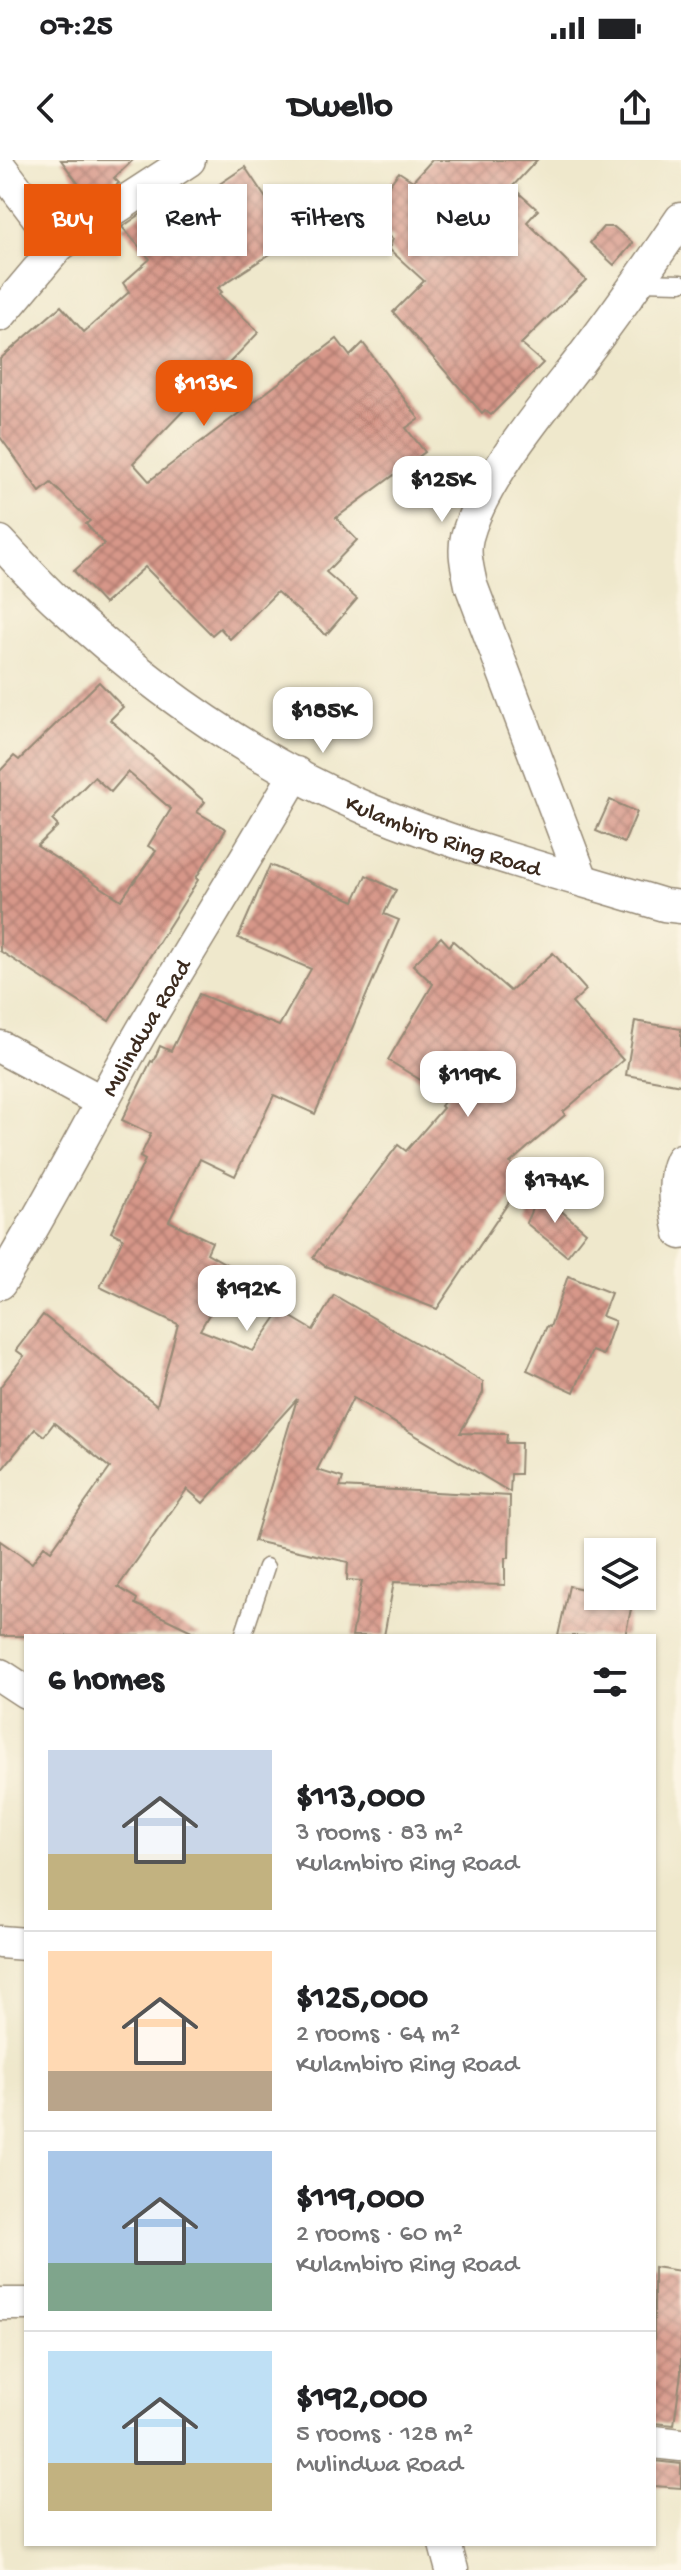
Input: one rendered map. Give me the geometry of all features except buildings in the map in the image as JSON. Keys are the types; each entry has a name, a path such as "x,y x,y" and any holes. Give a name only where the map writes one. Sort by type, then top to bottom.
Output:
{"street":[{"path":"121,204 189,160"},
{"path":"0,167 24,199"},
{"path":"582,880 471,585 465,555 467,538 482,500 533,421 639,282 681,219"},
{"path":"0,315 50,256"},
{"name":"Kulambiro Ring Road","path":"0,542 57,602 131,666 227,735 296,773 367,809 444,838 664,905 681,907"},
{"name":"Mulindwa Road","path":"0,1283 40,1219 102,1102 296,773"},
{"path":"0,1047 102,1102"},
{"path":"681,1160 677,1169 677,1216 681,1233"},
{"path":"0,1675 24,1691"},
{"path":"0,1942 24,1944"},
{"path":"0,2304 24,2304"},
{"path":"656,2442 681,2445"},
{"path":"446,2546 452,2570"}],"lane":[{"path":"639,282 681,283"},
{"path":"244,1634 266,1567"}]}
